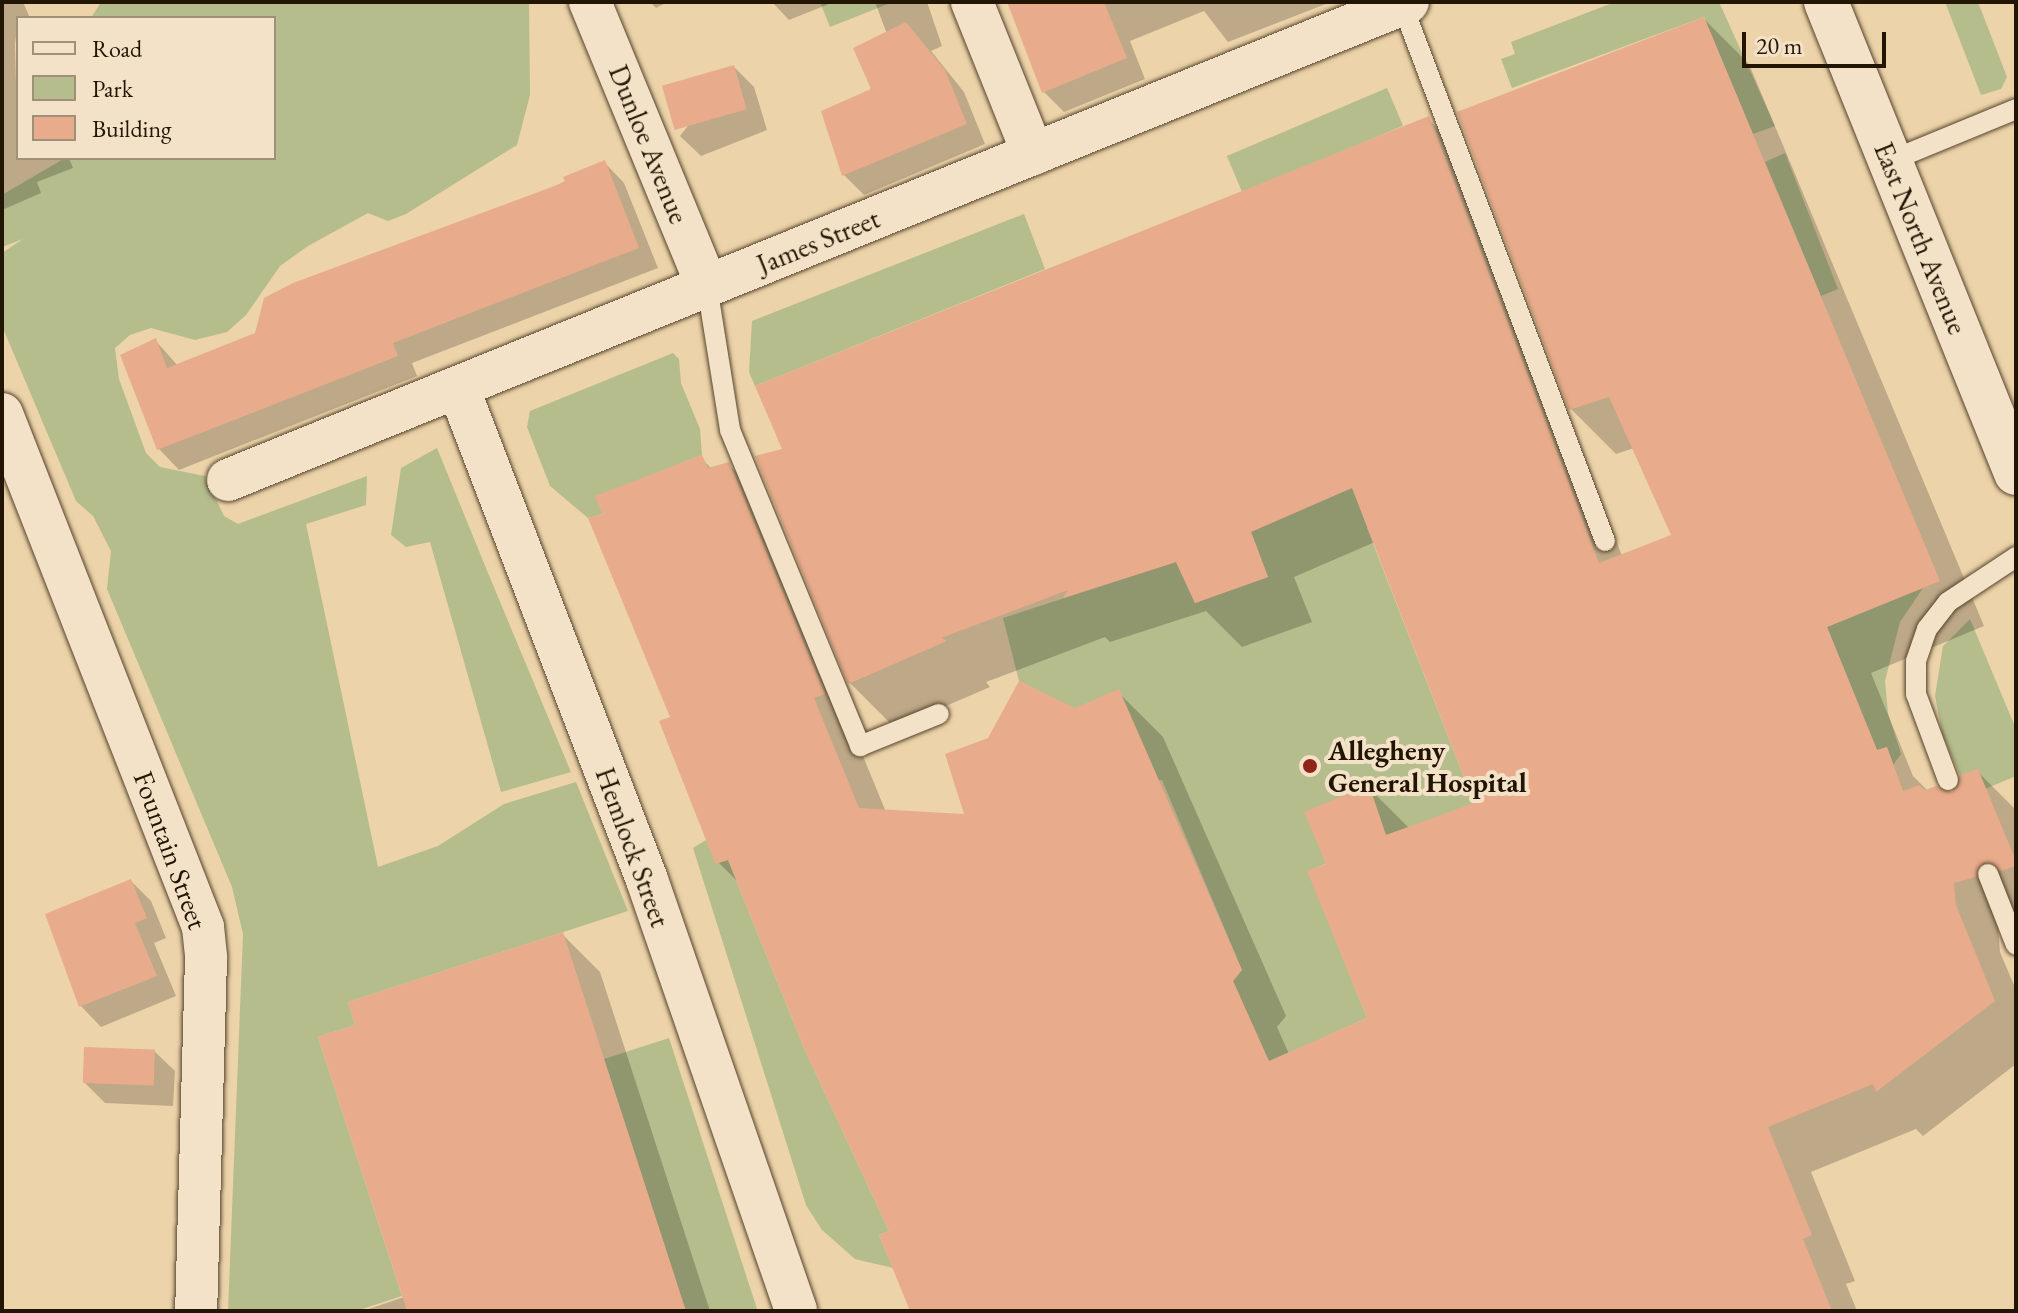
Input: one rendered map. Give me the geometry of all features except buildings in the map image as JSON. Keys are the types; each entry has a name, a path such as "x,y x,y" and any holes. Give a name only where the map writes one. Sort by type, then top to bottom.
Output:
{"main road":[{"name":"East North Avenue","path":"1826,2 2016,473"}],"street":[{"name":"Dunloe Avenue","path":"590,2 707,286"},
{"path":"972,2 1033,154"},
{"name":"James Street","path":"228,480 1405,3"},
{"name":"Hemlock Street","path":"458,387 647,880 796,1311"},
{"name":"Fountain Street","path":"2,414 203,927 196,1311"}],"lane":[{"path":"1405,3 1605,541"},
{"path":"1890,161 2016,109"},
{"path":"707,286 730,430 860,746 939,714"},
{"path":"1948,780 1916,694 1916,661 1927,629 1948,602 2016,557"},
{"path":"1988,874 2016,945"}],"green space":[{"path":"101,2 529,2 530,95 517,145 406,214 388,221 368,213 308,246 280,266 246,315 227,332 195,340 151,328 130,335 115,348 119,379 146,453 160,467 205,476 224,516 238,524 367,476 366,505 306,524 378,867 438,846 504,804 576,782 628,911 348,1002 355,1025 318,1037 402,1296 356,1311 228,1311 243,934 232,887 107,589 111,551 93,516 76,501 2,326 2,253 23,239 2,247 2,195 62,160 276,160 276,16 92,16"},
{"path":"820,2 893,2 830,27"},
{"path":"1615,2 1719,2 1775,126 1753,134 1704,17 1512,88 1501,59 1515,54 1511,42"},
{"path":"1945,2 1978,2 2007,77 2001,89 1981,95"},
{"path":"1387,88 1403,126 1243,194 1227,156"},
{"path":"1785,153 1838,289 1821,296 1765,162"},
{"path":"1024,214 1045,269 755,386 749,372 752,321"},
{"path":"673,353 679,359 681,383 700,429 702,455 596,497 603,514 588,518 550,486 527,427 530,411"},
{"path":"437,448 571,772 501,792 430,542 406,547 391,535 401,468"},
{"path":"1485,479 1367,528 1474,803 1308,871 1367,1018 1320,1039 1286,1101 1233,981 1242,970 1162,780 1155,781 1075,709 1019,681 1003,618 1176,562 1195,603 1268,577 1251,532 1321,489"},
{"path":"1923,588 1900,622 1885,681 1888,713 1901,754 1893,765 1887,747 1877,750 1827,627"},
{"path":"1970,619 2016,729 2016,776 1985,789 1960,775 1942,733 1935,696 1943,646"},
{"path":"706,840 716,863 728,860 804,1048 889,1231 879,1235 893,1268 855,1259 822,1230 806,1205 693,848"},
{"path":"669,1038 758,1311 685,1311 603,1059"}],"place":[{"name":"Allegheny General Hospital","path":"1310,766"}]}
